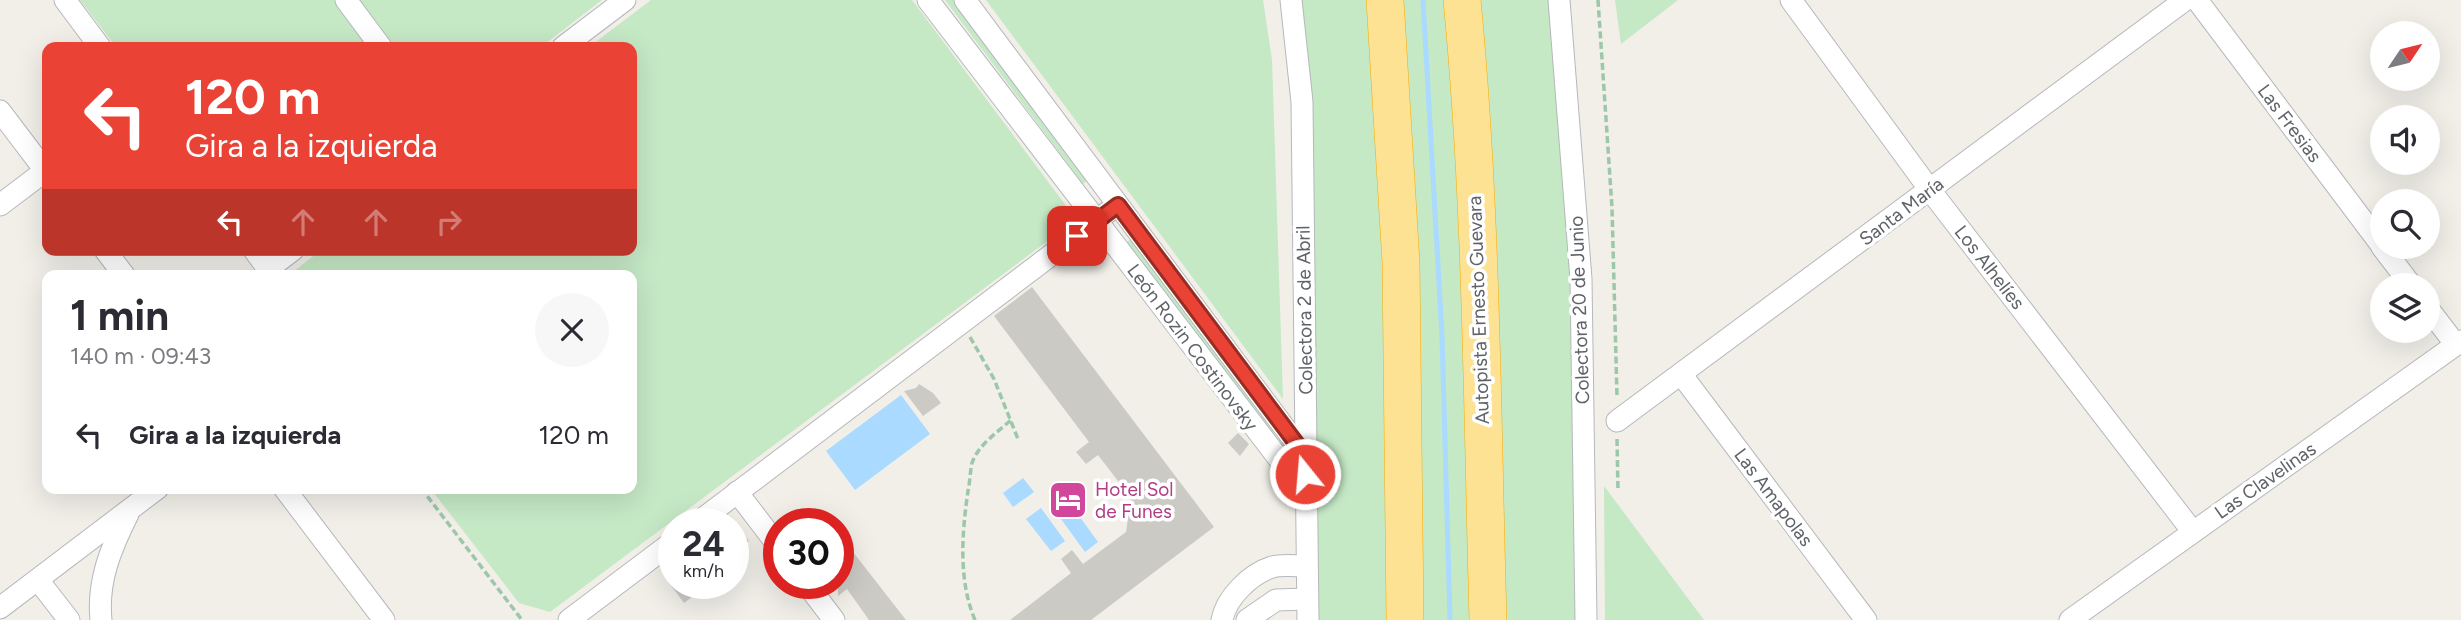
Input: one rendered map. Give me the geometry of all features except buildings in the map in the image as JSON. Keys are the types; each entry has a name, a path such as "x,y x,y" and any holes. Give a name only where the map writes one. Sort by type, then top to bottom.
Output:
{"highway":[{"path":"1385,0 1401,263 1405,620"},
{"name":"Autopista Ernesto Guevara","path":"1462,0 1468,59 1477,239 1488,620"}],"street":[{"path":"65,0 96,42"},
{"path":"345,0 377,42"},
{"path":"570,42 625,0"},
{"name":"León Rozin Costinovsky","path":"928,0 1305,493"},
{"name":"León Rozin Costinovsky","path":"965,0 1305,455"},
{"name":"Colectora 2 de Abril","path":"1291,0 1302,102 1307,610"},
{"name":"Colectora 20 de Junio","path":"1559,0 1581,279 1586,620"},
{"name":"Los Alhelíes","path":"1791,0 1930,190 2193,532"},
{"name":"Santa María","path":"1617,421 2185,0"},
{"name":"Las Fresias","path":"2197,0 2370,230"},
{"path":"0,111 42,167"},
{"path":"0,205 42,175"},
{"path":"716,508 1118,205"},
{"path":"110,256 120,270"},
{"path":"258,256 268,269 285,256"},
{"path":"2440,322 2458,343"},
{"name":"Las Clavelinas","path":"2070,620 2458,343"},
{"name":"Las Amapolas","path":"1681,374 1866,620"},
{"path":"737,492 763,526"},
{"path":"0,608 150,494"},
{"path":"289,494 384,620"},
{"path":"38,580 64,614 100,611 102,576 114,542 131,509"},
{"path":"569,620 658,553"},
{"path":"70,555 94,567 102,576"},
{"path":"1222,618 1233,594 1272,567 1306,566"},
{"path":"818,599 834,620"},
{"path":"1247,620 1276,600 1307,610"}],"path":[{"path":"1598,0 1612,208 1618,491"},
{"path":"962,322 994,379 1018,439"},
{"path":"975,620 969,606 963,561 963,526 972,463 982,445 1012,419"},
{"path":"426,494 522,620"}],"green space":[{"path":"80,0 602,0 547,42 112,42"},
{"path":"651,0 912,0 1067,207 1065,228 689,508 658,508 658,531 550,612 519,603 435,494 637,494 637,270 295,270 313,256 637,256 637,42 596,42"},
{"path":"945,0 954,0 1089,179 1083,184"},
{"path":"986,0 1263,0 1272,60 1283,399"},
{"path":"1291,0 1559,0 1586,620 1308,620"},
{"path":"1615,0 1678,0 1621,44"},
{"path":"1132,238 1277,429 1271,433 1126,243"},
{"path":"1604,486 1704,620 1605,620"}],"water":[{"path":"901,395 930,434 855,490 826,451"},
{"path":"1023,478 1034,492 1013,507 1003,493"},
{"path":"1069,502 1098,542 1085,552 1056,512"},
{"path":"1041,508 1065,541 1051,551 1026,519"}],"waterway":[{"path":"1423,0 1442,336 1450,620"}],"place":[{"name":"Hotel Sol de Funes","path":"1068,500"}],"route":[{"path":"1077,236 1118,205 1305,455 1305,474"}]}
